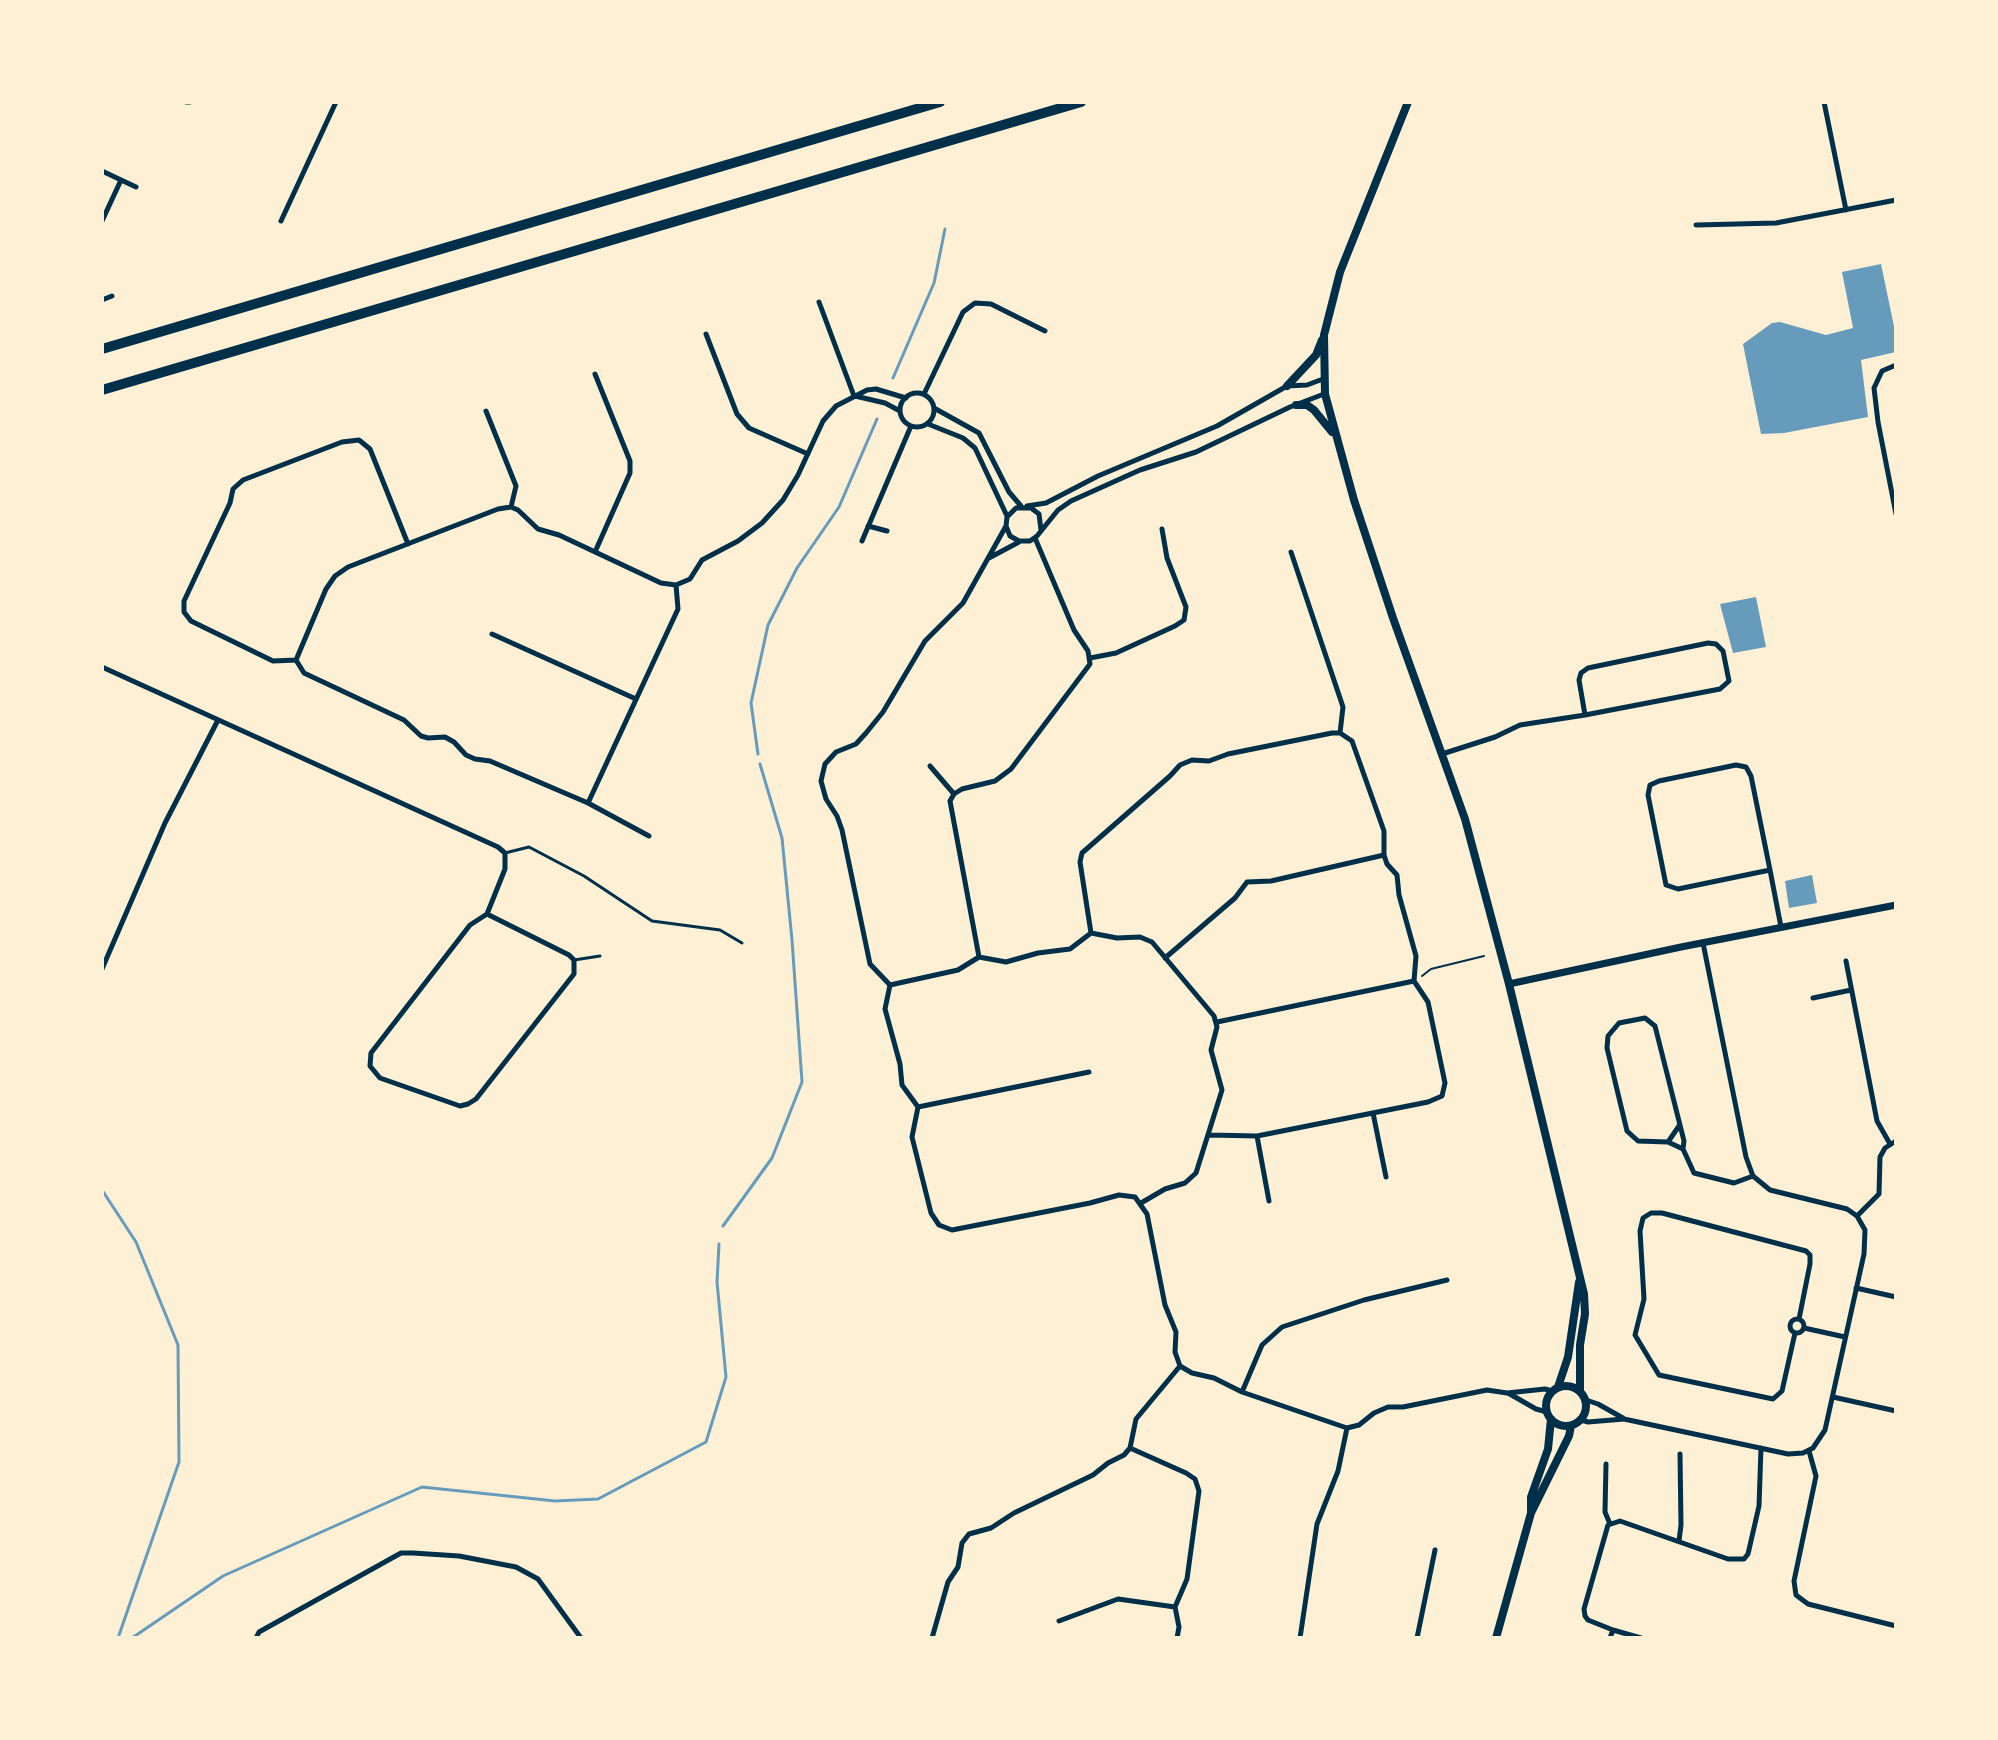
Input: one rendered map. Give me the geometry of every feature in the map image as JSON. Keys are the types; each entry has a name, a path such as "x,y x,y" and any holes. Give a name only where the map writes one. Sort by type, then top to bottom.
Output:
{"highway":[{"path":"102,349 940,102"},
{"path":"102,390 1081,102"}],"main road":[{"path":"1287,386 1316,355 1340,272 1408,102"},
{"path":"1324,335 1323,379 1335,435 1393,618 1465,819 1509,984 1585,1304 1580,1345 1580,1391"},
{"path":"1296,405 1307,405 1314,410 1335,435"},
{"path":"1531,1513 1531,1497 1548,1449 1546,1401 1555,1389 1568,1357 1579,1281"},
{"path":"1549,1416 1560,1425 1571,1426 1585,1414 1586,1400 1580,1391 1570,1386 1555,1389"},
{"path":"1496,1638 1531,1513 1571,1426"}],"street":[{"path":"281,221 336,102"},
{"path":"1824,102 1846,210"},
{"path":"102,171 136,187"},
{"path":"102,221 121,180"},
{"path":"1696,225 1776,223 1896,200"},
{"path":"102,300 112,296"},
{"path":"819,302 854,396"},
{"path":"924,394 963,312 975,303 991,304 1045,331"},
{"path":"706,334 737,414 749,428 808,454"},
{"path":"1896,365 1882,371 1874,388 1896,514"},
{"path":"595,374 630,461 630,473 595,552"},
{"path":"1007,517 1012,511 1046,503 1098,476 1217,426 1287,386 1307,385 1323,379"},
{"path":"296,660 326,589 335,576 348,567 498,509 511,507 518,510 538,529 559,535 661,583 676,585 690,579 702,560 738,541 762,523 783,500 823,421 836,406 876,389 906,398"},
{"path":"914,393 924,394 931,400 933,417 928,424 911,426 903,420 900,411 906,398 914,393"},
{"path":"986,559 1019,541 1035,538 1058,510 1071,501 1140,470 1196,452 1325,394"},
{"path":"854,396 885,403 900,411"},
{"path":"934,408 979,433 1009,492 1024,506 1039,514 1041,530"},
{"path":"486,411 516,486 511,507"},
{"path":"890,985 870,964 842,830 826,799 821,781 828,760 836,752 856,744 883,712 925,641 963,603 1006,526 1007,517 975,448 963,438 928,424"},
{"path":"862,541 911,426"},
{"path":"296,660 273,661 191,621 184,612 184,601 230,503 233,489 243,480 342,442 359,440 370,449 408,544"},
{"path":"868,526 887,531"},
{"path":"1006,526 1010,536 1019,541"},
{"path":"1090,658 1116,653 1184,620 1186,607 1167,558 1162,529"},
{"path":"979,957 950,810 954,794 995,781 1011,769 1090,664 1090,658 1074,630 1035,538"},
{"path":"1291,552 1343,707 1340,733"},
{"path":"588,803 678,609 676,585"},
{"path":"492,634 636,699"},
{"path":"1441,755 1520,725 1585,715 1720,689 1729,681 1723,651 1716,644 1708,643 1586,669 1579,680 1585,715"},
{"path":"296,660 304,673 404,720 421,736 445,737 466,755 490,761 588,803 649,836"},
{"path":"102,667 498,847 505,853 505,869 487,914 470,925 371,1053 370,1066 380,1078 460,1106 468,1104 476,1099 574,974 574,960 487,914"},
{"path":"102,969 165,823 218,720"},
{"path":"1091,933 1080,862 1082,853 1180,765 1340,733 1352,741 1384,831 1387,864 1397,875 1399,895 1416,956 1414,981 1428,1002 1445,1083 1442,1096 1428,1102 1257,1136 1209,1135"},
{"path":"1770,870 1678,889 1669,887 1664,878 1648,795 1650,785 1736,765 1746,767 1751,776 1770,870 1781,927"},
{"path":"930,766 954,794"},
{"path":"1165,958 1235,898 1247,882 1271,881 1384,855"},
{"path":"1509,984 1702,942 1896,905"},
{"path":"890,985 958,970 979,957 1006,962 1038,953 1070,949 1091,933 1117,938 1140,937 1152,942 1217,1022"},
{"path":"1581,1420 1624,1419 1788,1454 1809,1451 1823,1436 1833,1397 1865,1237 1863,1225 1857,1216 1843,1207 1770,1190 1753,1176 1746,1157 1702,942"},
{"path":"1846,961 1877,1121 1893,1142 1880,1157 1879,1194 1857,1216"},
{"path":"1217,1022 1414,981"},
{"path":"890,985 885,1009 900,1064 902,1085 918,1107 912,1137 931,1213 939,1225 952,1230 1119,1195 1135,1197 1147,1214 1165,1305 1176,1332 1175,1352 1180,1366 1242,1392 1347,1428 1359,1425 1388,1407 1403,1407 1487,1390 1507,1393 1555,1389"},
{"path":"1813,998 1851,990"},
{"path":"1683,1149 1668,1142 1638,1141 1627,1131 1607,1048 1608,1036 1619,1023 1645,1018 1655,1026 1689,1167 1697,1175 1734,1183 1753,1176"},
{"path":"1141,1203 1192,1178 1222,1090 1211,1050 1217,1022"},
{"path":"918,1107 1089,1072"},
{"path":"1373,1113 1386,1177"},
{"path":"1668,1142 1680,1126"},
{"path":"1257,1136 1269,1201"},
{"path":"1804,1328 1799,1319 1810,1264 1810,1255 1806,1251 1658,1212 1643,1218 1640,1231 1644,1299 1635,1335 1659,1375 1773,1399 1782,1391 1795,1333 1804,1328 1845,1337"},
{"path":"1242,1392 1262,1345 1282,1327 1364,1300 1447,1280"},
{"path":"1856,1288 1896,1297"},
{"path":"1795,1333 1790,1325 1799,1319"},
{"path":"932,1638 948,1582 958,1567 962,1543 969,1534 991,1528 1014,1513 1093,1475 1130,1448 1136,1419 1180,1366"},
{"path":"1507,1393 1549,1416"},
{"path":"1833,1397 1896,1411"},
{"path":"1586,1400 1624,1419"},
{"path":"1300,1638 1317,1524 1338,1471 1347,1428"},
{"path":"1130,1448 1186,1473 1195,1479 1199,1491 1187,1579 1175,1607 1179,1627 1177,1638"},
{"path":"1610,1524 1620,1521 1734,1560 1747,1557 1760,1499 1761,1448"},
{"path":"1809,1451 1816,1476 1794,1581 1795,1592 1808,1604 1896,1626"},
{"path":"1679,1541 1680,1454"},
{"path":"1606,1464 1605,1512 1610,1524 1584,1611 1588,1620 1641,1638"},
{"path":"1417,1638 1435,1550"},
{"path":"256,1638 259,1632 401,1553 459,1556 516,1567 538,1579 581,1638"},
{"path":"1059,1621 1118,1599 1175,1607"},
{"path":"1610,1638 1613,1630"}],"lane":[{"path":"505,853 529,847 584,876 652,921 720,930 742,943"},
{"path":"574,960 600,956"}],"path":[{"path":"1414,981 1431,969 1484,956"}],"water":[{"path":"1881,264 1896,336 1896,352 1861,360 1868,417 1784,433 1761,434 1743,344 1772,323 1780,322 1826,335 1853,328 1842,272"},
{"path":"1756,597 1766,647 1733,653 1720,604"},
{"path":"1812,875 1817,903 1789,908 1785,881"}],"waterway":[{"path":"893,378 934,283 945,229"},
{"path":"758,754 751,703 768,625 797,568 839,507 877,419"},
{"path":"723,1226 772,1158 802,1082 782,838 760,764"},
{"path":"102,1190 136,1242 178,1345 179,1462 118,1638"},
{"path":"132,1638 223,1576 422,1487 555,1501 598,1499 706,1442 726,1377 717,1282 719,1244"}]}
